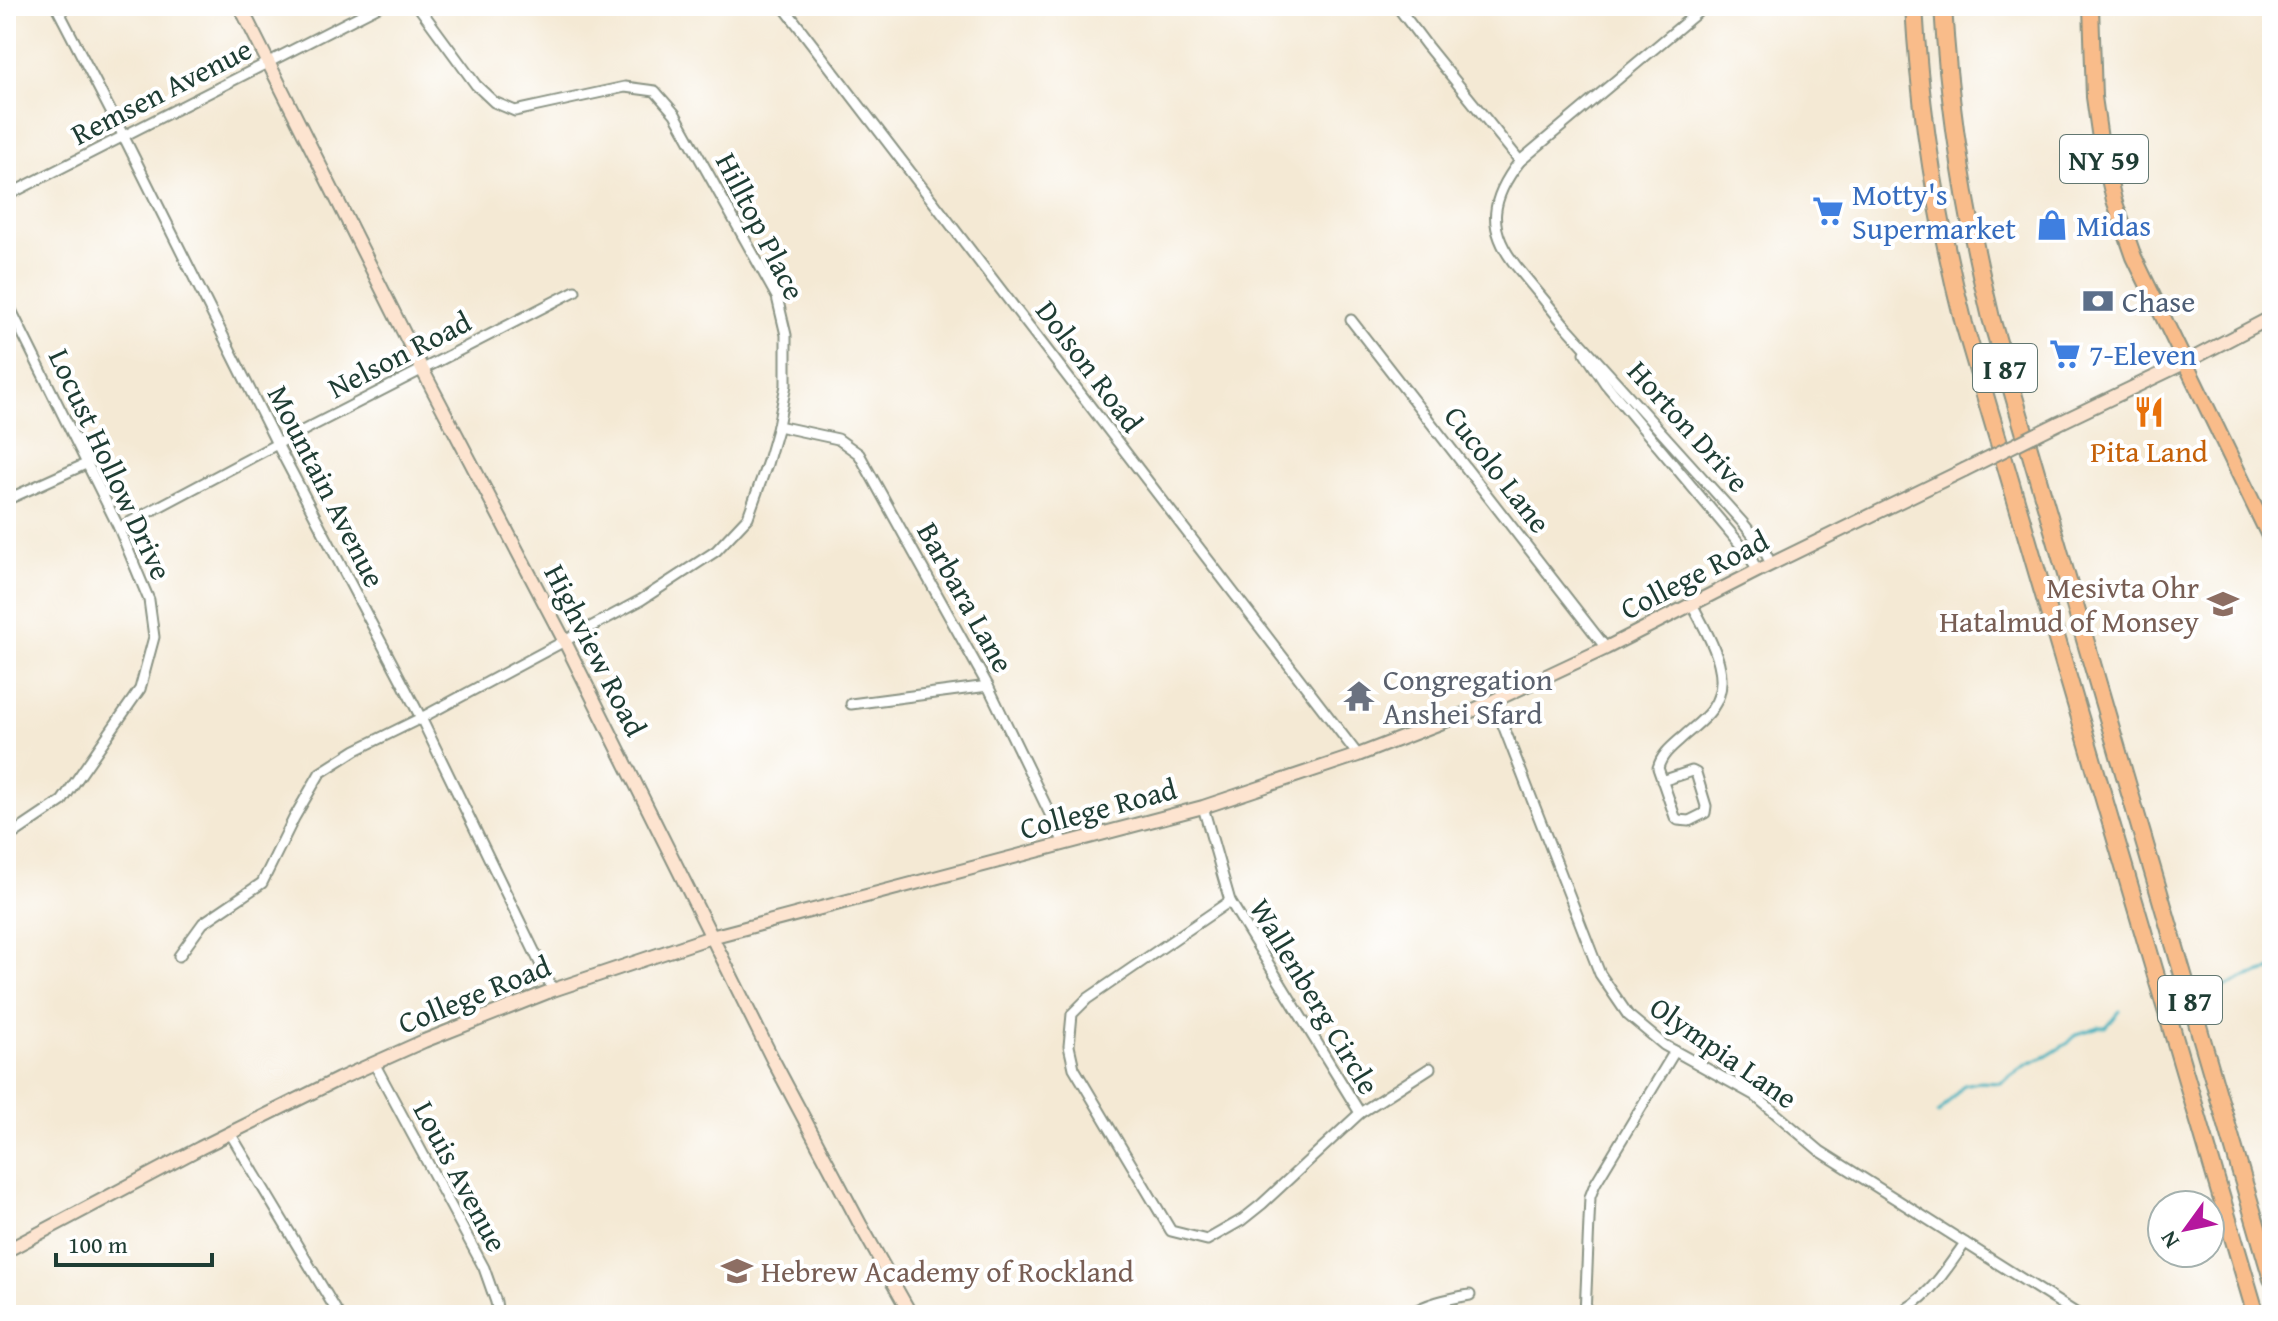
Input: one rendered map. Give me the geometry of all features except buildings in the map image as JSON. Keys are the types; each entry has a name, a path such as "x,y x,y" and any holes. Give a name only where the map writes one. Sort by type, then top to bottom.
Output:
{"highway":[{"name":"I 87","path":"1914,6 1920,91 1933,185 1964,324 2256,1315"},
{"name":"I 87","path":"1943,6 1954,134 1970,226 1991,318 2272,1279"}],"main road":[{"name":"NY 59","path":"2091,6 2094,97 2101,146 2114,200 2134,257 2272,542"}],"street":[{"name":"Mountain Avenue","path":"56,6 277,444 421,718 553,990"},
{"name":"Highview Road","path":"240,6 422,369 564,640 711,937 846,1198 911,1315"},
{"name":"Remsen Avenue","path":"6,196 379,6"},
{"name":"Hilltop Place","path":"179,956 203,923 262,883 320,773 356,750 641,600 716,551 748,517 778,426 786,385 786,335 777,297 675,114 655,91 625,87 515,111 494,102 476,85 418,6"},
{"name":"Dolson Road","path":"783,6 1358,755"},
{"path":"1397,6 1520,161"},
{"name":"Horton Drive","path":"1705,6 1520,161 1505,181 1496,202 1497,230 1509,257 1564,324 1743,523 1763,548 1771,564"},
{"name":"Nelson Road","path":"119,528 575,291"},
{"name":"Locust Hollow Drive","path":"6,300 119,528 149,600 154,637 140,689 62,801 7,838"},
{"name":"College Road","path":"6,1251 230,1133 374,1063 553,990 711,937 1203,807 1358,755 1494,702 2272,317"},
{"name":"Cucolo Lane","path":"1351,320 1606,648"},
{"name":"Horton Drive","path":"1564,324 1605,383 1750,556 1757,571"},
{"name":"Barbara Lane","path":"778,426 838,439 859,454 988,686 1064,843"},
{"path":"6,500 88,463"},
{"path":"1662,781 1692,771 1696,773 1706,806 1705,813 1689,821 1678,820 1662,781 1658,768 1662,758 1715,706 1720,689 1721,672 1717,655 1692,604"},
{"path":"851,704 988,686"},
{"name":"Olympia Lane","path":"1494,702 1600,974 1628,1015 1664,1045 1754,1095 1820,1151 2079,1315"},
{"name":"Wallenberg Circle","path":"1203,807 1230,901 1360,1113 1291,1179 1242,1220 1207,1240 1171,1231 1074,1068 1069,1046 1072,1014 1087,999 1230,901"},
{"path":"1585,1315 1590,1197 1675,1051"},
{"name":"Louis Avenue","path":"374,1063 484,1268 498,1315"},
{"path":"1360,1113 1430,1068"},
{"path":"230,1133 339,1315"},
{"path":"1895,1315 1922,1300 1965,1243"},
{"path":"1408,1315 1440,1300 1470,1295"}],"waterway":[{"path":"2208,995 2272,970"},
{"path":"1938,1114 1964,1085 2001,1083 2026,1065 2068,1043 2077,1034 2106,1027 2120,1011"}],"place":[{"name":"Motty's Supermarket","path":"1828,211"},
{"name":"Midas","path":"2052,225"},
{"name":"Chase","path":"2098,301"},
{"name":"7-Eleven","path":"2065,354"},
{"name":"Pita Land","path":"2149,412"},
{"name":"Mesivta Ohr Hatalmud of Monsey","path":"2223,604"},
{"name":"Congregation Anshei Sfard","path":"1359,696"},
{"name":"Hebrew Academy of Rockland","path":"737,1271"}]}
